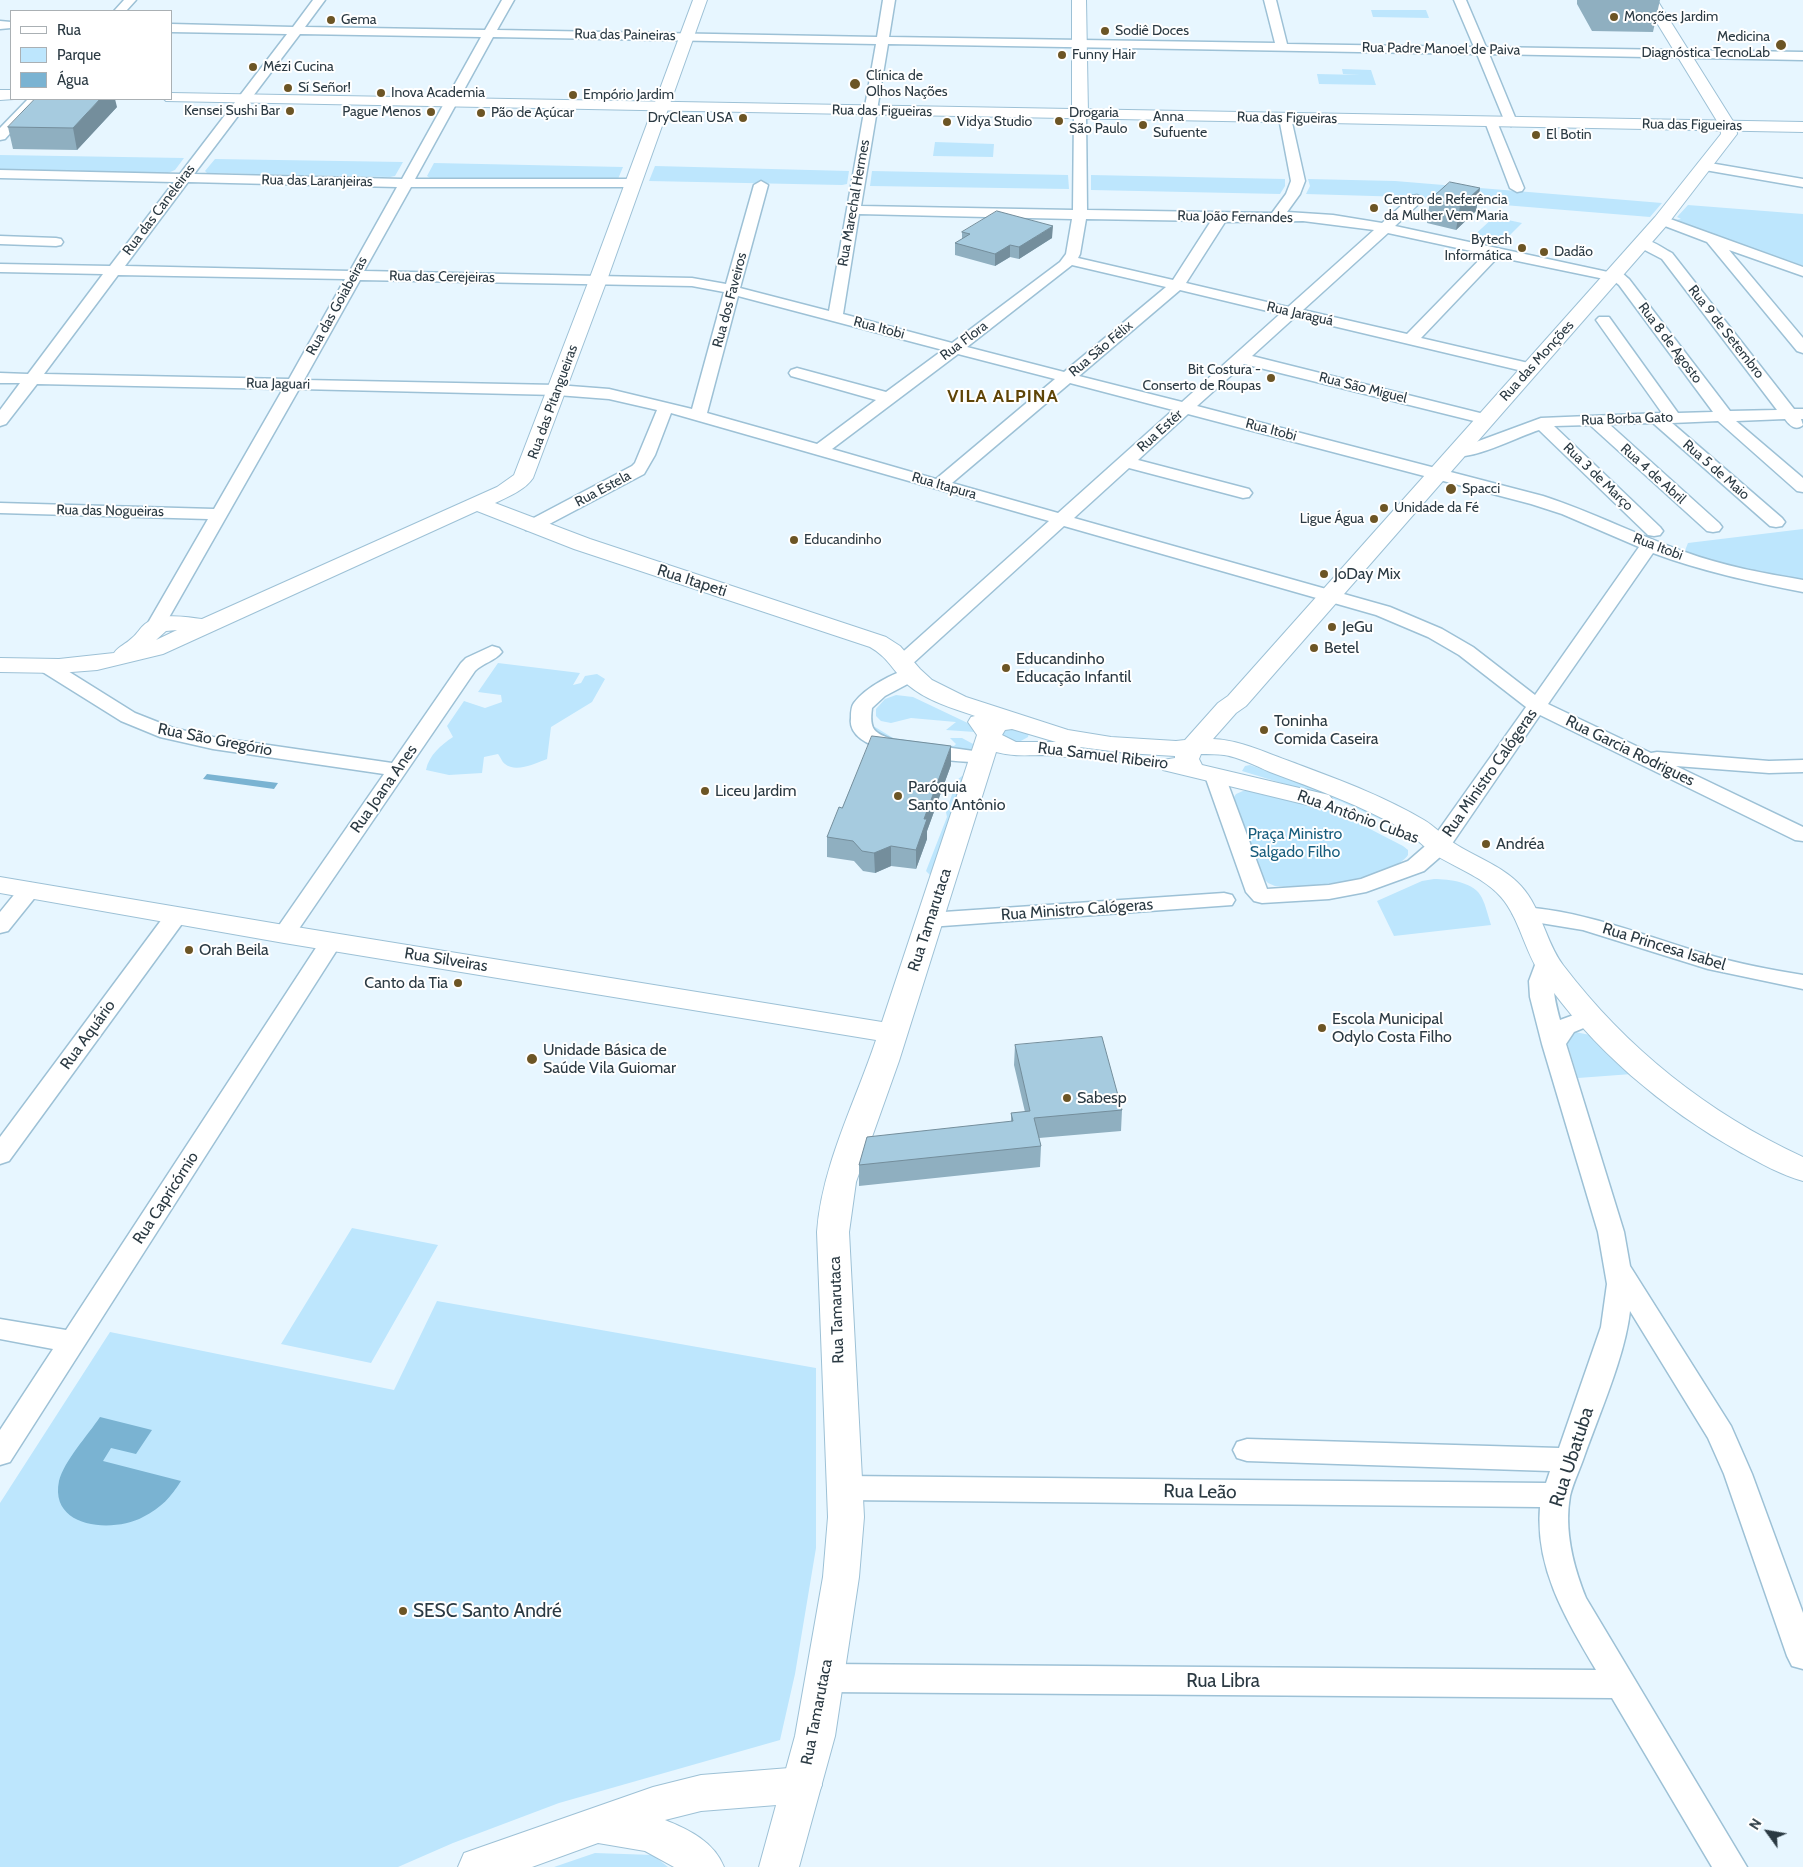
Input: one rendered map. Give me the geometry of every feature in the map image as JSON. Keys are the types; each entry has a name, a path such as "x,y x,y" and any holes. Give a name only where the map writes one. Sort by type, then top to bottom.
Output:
{"main road":[{"name":"Rua das Pitangueiras","path":"0,665 81,666 141,654 169,629 210,625 504,491 523,478 598,280 700,0"},
{"path":"1079,0 1080,114"},
{"path":"1650,0 1728,126"},
{"name":"Rua das Figueiras","path":"172,98 1803,127"},
{"name":"Rua das Monções","path":"1192,757 1227,708 1236,701 1662,220 1729,134 1728,126"},
{"name":"Rua Itapeti","path":"476,503 582,544 878,642 893,649 923,685 948,699"},
{"path":"948,699 1024,737"},
{"path":"948,699 976,718 984,754"},
{"path":"1214,776 1228,771 1237,764 1240,752 1231,718 1236,701"},
{"path":"984,754 997,725 1024,737"},
{"path":"984,754 996,756 1024,737"},
{"name":"Rua Samuel Ribeiro","path":"1024,737 1048,748 1192,757 1222,747 1240,752"},
{"name":"Rua Antônio Cubas","path":"1240,752 1379,807 1416,826 1439,846 1502,883 1516,898 1546,962 1590,1018 1650,1077 1700,1116 1747,1143 1803,1170"},
{"name":"Rua Tamarutaca","path":"780,1867 815,1736 826,1678 845,1542 845,1488 834,1216 840,1182 930,920 984,754"},
{"name":"Rua Antônio Cubas","path":"1192,757 1214,776 1286,791 1327,802 1404,836 1439,846"},
{"name":"Rua Silveiras","path":"0,885 331,942 892,1032"},
{"path":"478,1867 653,1805 702,1793 802,1785"},
{"path":"590,1828 624,1826 647,1832 682,1849 704,1867"}],"street":[{"path":"121,10 130,0"},
{"name":"Rua das Caneleiras","path":"0,421 319,0"},
{"name":"Rua das Goiabeiras","path":"169,629 220,514 508,0"},
{"name":"Rua Marechal Hermes","path":"835,317 889,0"},
{"path":"1270,0 1282,47"},
{"path":"1460,0 1511,122"},
{"name":"Rua das Paineiras","path":"172,28 1080,43"},
{"name":"Rua Padre Manoel de Paiva","path":"1080,43 1803,56"},
{"path":"0,136 34,100"},
{"path":"1070,260 1073,254 1080,214 1080,114"},
{"path":"1277,216 1293,194 1298,181 1285,118"},
{"path":"1491,122 1517,188"},
{"path":"1704,166 1803,183"},
{"name":"Rua das Laranjeiras","path":"0,174 406,183 633,183"},
{"name":"Rua dos Faveiros","path":"698,415 761,185"},
{"name":"Rua Estér","path":"984,754 891,746 874,740 866,734 860,722 862,706 907,668 1061,520 1417,200"},
{"name":"Rua João Fernandes","path":"853,210 1260,218 1277,216 1353,222 1613,276"},
{"name":"Rua São Félix","path":"939,485 1178,285 1221,217"},
{"path":"1662,220 1803,272"},
{"path":"1710,237 1803,348"},
{"path":"0,240 56,242"},
{"path":"0,262 19,240"},
{"name":"Rua 9 de Setembro","path":"1642,242 1666,256 1797,414 1792,420 1803,429"},
{"path":"1410,340 1495,252"},
{"path":"1746,280 1766,257"},
{"name":"Rua Jaraguá","path":"1070,260 1531,368"},
{"name":"Rua Flora","path":"820,450 1070,260"},
{"name":"Rua das Cerejeiras","path":"0,268 692,282 732,290"},
{"name":"Rua 8 de Agosto","path":"1613,276 1624,282 1724,415 1726,421 1803,487"},
{"name":"Rua Itobi","path":"732,290 1438,473 1568,510 1652,538 1715,567 1803,586"},
{"name":"Rua 5 de Maio","path":"1604,320 1665,418 1776,522"},
{"name":"Rua São Miguel","path":"1240,358 1486,419"},
{"path":"797,373 889,398"},
{"name":"Rua Jaguari","path":"0,378 557,390"},
{"name":"Rua Itapura","path":"557,390 609,394 698,415 1329,596"},
{"name":"Rua Estela","path":"532,526 638,470 644,462 661,415 667,407"},
{"name":"Rua Borba Gato","path":"1456,452 1481,447 1541,423 1724,415 1797,414"},
{"name":"Rua 4 de Abril","path":"1594,420 1713,527"},
{"name":"Rua 3 de Março","path":"1541,423 1652,538"},
{"path":"1127,462 1243,493"},
{"name":"Rua das Nogueiras","path":"0,508 220,514"},
{"name":"Rua Ministro Calógeras","path":"1214,776 1257,892 1262,896 1329,892 1371,883 1416,866 1439,846 1652,538"},
{"name":"Rua Garcia Rodrigues","path":"1329,596 1382,611 1435,633 1466,651 1537,706 1803,835"},
{"name":"Rua Joana Anes","path":"284,934 468,667 473,662 492,652"},
{"name":"Rua São Gregório","path":"48,667 128,717 167,733 213,743 397,770"},
{"path":"1643,757 1769,767 1803,766"},
{"path":"0,926 30,890"},
{"name":"Rua Ministro Calógeras","path":"930,920 1224,900"},
{"name":"Rua Princesa Isabel","path":"1524,914 1550,915 1584,921 1713,963 1803,982"},
{"name":"Rua Aquário","path":"0,1155 176,916"},
{"name":"Rua Capricórnio","path":"0,1454 331,942"},
{"name":"Rua Ubatuba","path":"1546,962 1542,981 1542,997 1554,1044 1611,1232 1618,1269 1619,1304 1615,1327 1607,1353 1556,1495 1553,1512 1556,1550 1563,1580 1573,1602 1730,1867"},
{"path":"1554,1044 1566,1026 1590,1018"},
{"path":"1618,1269 1721,1434 1738,1474 1803,1656"},
{"path":"0,1329 73,1342"},
{"path":"1248,1450 1567,1460"},
{"name":"Rua Leão","path":"845,1488 1556,1495"},
{"name":"Rua Libra","path":"826,1678 1620,1684"}],"green space":[{"path":"1371,10 1426,10 1429,18 1373,17"},
{"path":"1342,69 1371,70 1376,85 1319,84 1317,74 1360,75 1343,74"},
{"path":"935,142 994,144 993,157 933,156"},
{"path":"0,155 184,158 175,170 168,173 0,169"},
{"path":"215,159 403,162 395,176 390,177 207,173 205,171"},
{"path":"434,163 623,167 618,179 613,181 430,178 427,176"},
{"path":"655,166 849,171 847,184 842,185 649,181"},
{"path":"872,171 1068,175 1069,189 870,186"},
{"path":"1091,175 1285,179 1285,186 1280,194 1091,190"},
{"path":"1308,179 1395,181 1662,203 1650,217 1406,197 1306,194 1310,186"},
{"path":"1688,205 1803,214 1803,266 1674,220 1681,219 1677,217"},
{"path":"1494,217 1522,223 1499,246 1470,239"},
{"path":"1803,529 1803,582 1744,570 1684,553 1688,543"},
{"path":"498,663 580,673 573,685 581,683 585,676 597,674 605,679 592,702 551,727 547,759 515,768 505,764 498,754 484,757 482,773 449,775 426,770 436,751 453,737 447,726 464,701 485,708 502,702 501,695 478,692"},
{"path":"896,695 913,697 974,726 975,732 946,730 956,722 911,718 891,723 881,721 876,716 876,709 885,699"},
{"path":"1009,726 1029,733 1028,737 1019,742 1003,740 1000,731"},
{"path":"875,727 893,738 954,746 956,744 950,738 962,738 975,745 975,751 889,742 872,729"},
{"path":"1250,765 1353,802 1409,832 1340,801 1242,771 1245,766"},
{"path":"965,776 931,876 926,871 947,817 946,812 957,780"},
{"name":"Praça Ministro Salgado Filho","path":"1243,791 1320,807 1341,814 1403,846 1408,850 1408,855 1385,871 1346,881 1306,886 1275,886 1268,883 1260,875 1234,797"},
{"path":"1434,879 1461,882 1474,888 1482,898 1491,925 1394,936 1377,901 1422,881"},
{"path":"1575,1032 1590,1035 1632,1074 1578,1078 1567,1042"},
{"path":"352,1228 438,1245 371,1363 281,1344"},
{"name":"SESC Santo André","path":"437,1301 816,1368 816,1548 795,1674 780,1740 559,1803 453,1843 398,1867 0,1867 0,1503 110,1332 394,1390"},
{"path":"595,1853 653,1855 668,1867 554,1867"}],"water":[{"path":"207,774 278,783 274,789 203,779"},
{"path":"100,1417 152,1430 136,1454 111,1448 103,1461 181,1481 160,1506 149,1514 131,1522 116,1525 86,1523 74,1518 64,1509 59,1497 59,1481 66,1465"}],"building":[{"path":"34,100 99,100 73,128 8,127"},
{"path":"1450,182 1480,188 1460,206 1430,200"},
{"path":"997,211 1053,226 1019,247 1010,245 995,254 955,243 970,234 962,232"},
{"name":"Paróquia Santo Antônio","path":"872,736 951,746 924,819 927,819 916,850 891,846 874,853 862,851 853,841 827,837 839,807 842,808"},
{"path":"1102,1037 1122,1110 1034,1118 1041,1146 859,1165 867,1137 1013,1121 1011,1113 1030,1111 1015,1045"}],"place":[{"name":"Monções Jardim","path":"1614,17"},
{"name":"Gema","path":"331,20"},
{"name":"Sodiê Doces","path":"1105,31"},
{"name":"Medicina Diagnóstica TecnoLab","path":"1781,45"},
{"name":"Funny Hair","path":"1062,55"},
{"name":"Mézi Cucina","path":"253,67"},
{"name":"Clínica de Olhos Nações","path":"855,84"},
{"name":"Sí Señor!","path":"288,88"},
{"name":"Inova Academia","path":"381,93"},
{"name":"Empório Jardim","path":"573,95"},
{"name":"Kensei Sushi Bar","path":"290,111"},
{"name":"Pague Menos","path":"431,112"},
{"name":"Pão de Açúcar","path":"481,113"},
{"name":"DryClean USA","path":"743,118"},
{"name":"Drogaria São Paulo","path":"1059,121"},
{"name":"Vidya Studio","path":"947,122"},
{"name":"Anna Sufuente","path":"1143,125"},
{"name":"El Botin","path":"1536,135"},
{"name":"Centro de Referência da Mulher Vem Maria","path":"1374,208"},
{"name":"Bytech Informática","path":"1522,248"},
{"name":"Dadão","path":"1544,252"},
{"name":"Bit Costura - Conserto de Roupas","path":"1271,378"},
{"name":"Spacci","path":"1451,489"},
{"name":"Unidade da Fé","path":"1384,508"},
{"name":"Ligue Água","path":"1374,519"},
{"name":"Educandinho","path":"794,540"},
{"name":"JoDay Mix","path":"1324,574"},
{"name":"JeGu","path":"1332,627"},
{"name":"Betel","path":"1314,648"},
{"name":"Educandinho Educação Infantil","path":"1006,668"},
{"name":"Toninha Comida Caseira","path":"1264,730"},
{"name":"Liceu Jardim","path":"705,791"},
{"name":"Paróquia Santo Antônio","path":"898,796"},
{"name":"Andréa","path":"1486,844"},
{"name":"Orah Beila","path":"189,950"},
{"name":"Canto da Tia","path":"458,983"},
{"name":"Escola Municipal Odylo Costa Filho","path":"1322,1028"},
{"name":"Unidade Básica de Saúde Vila Guiomar","path":"532,1059"},
{"name":"Sabesp","path":"1067,1098"},
{"name":"SESC Santo André","path":"403,1611"}],"district":[{"name":"VILA ALPINA","path":"1003,397"}]}
